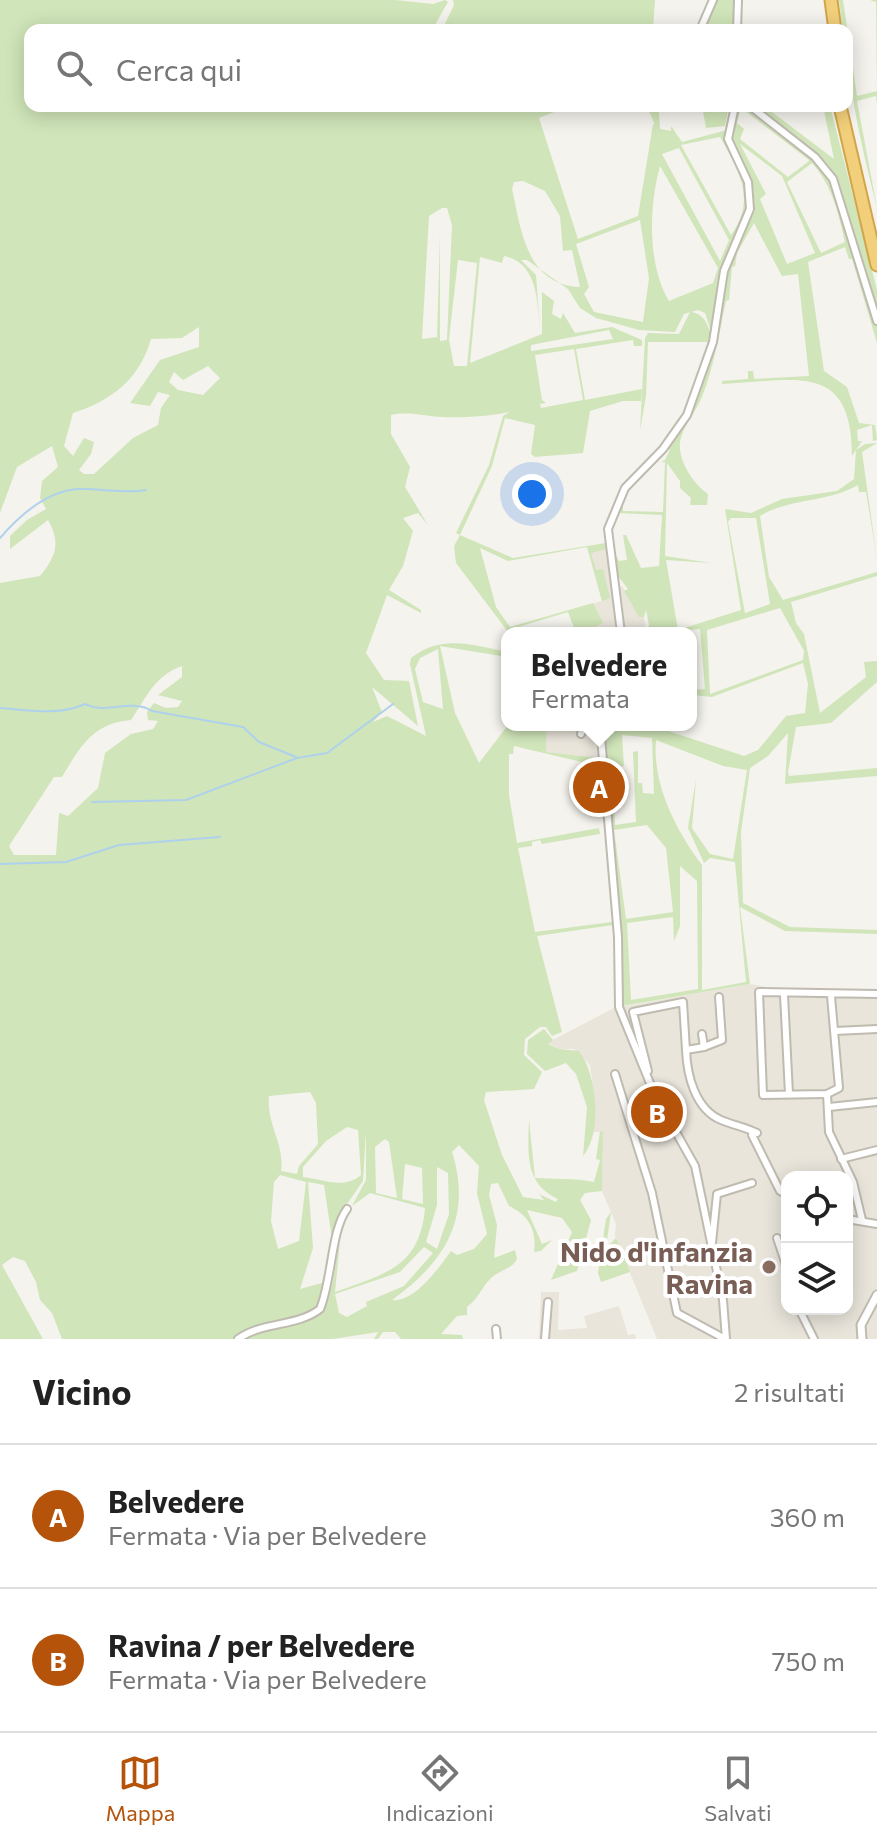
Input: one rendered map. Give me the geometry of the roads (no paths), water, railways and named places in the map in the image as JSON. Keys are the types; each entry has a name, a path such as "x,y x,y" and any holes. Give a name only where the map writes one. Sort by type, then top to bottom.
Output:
{"highway":[{"path":"824,0 827,24"},
{"path":"831,0 834,24"},
{"path":"841,112 857,191 877,265"},
{"path":"849,112 877,236"}],"street":[{"path":"703,24 713,0"},
{"path":"737,24 738,0"},
{"path":"620,627 608,529 625,488 663,449 687,415 716,333 724,271 750,209 745,175 728,139 734,112"},
{"path":"758,112 815,157 833,179 877,321"},
{"path":"601,731 618,937 619,1003 654,1093 695,1166 712,1243 725,1339"},
{"path":"831,996 839,1088 827,1094 763,1095 759,992 831,996 877,994"},
{"path":"784,995 789,1094"},
{"path":"686,1050 722,1040 719,997"},
{"path":"654,1093 633,1012 683,1002 688,1075 699,1101 717,1119 753,1132 781,1192"},
{"path":"835,1031 877,1029"},
{"path":"702,1034 704,1047"},
{"path":"615,1074 652,1193 677,1313 725,1339"},
{"path":"661,1088 664,1113"},
{"path":"827,1094 826,1118 855,1187 862,1220"},
{"path":"829,1107 877,1102"},
{"path":"841,1159 877,1150"},
{"path":"712,1243 717,1194 752,1183"},
{"path":"238,1339 254,1328 301,1319 320,1309 327,1294 339,1223 347,1209"},
{"path":"853,1219 877,1224"},
{"path":"777,1238 781,1250"},
{"path":"862,1339 861,1325 877,1295"},
{"path":"545,1339 548,1302"},
{"path":"802,1315 814,1339"},
{"path":"496,1329 497,1339"}],"waterway":[{"path":"0,538 25,513 55,494 78,489 146,490"},
{"path":"0,708 65,710 85,704 102,708 145,707 152,711 243,727 259,742 296,757"},
{"path":"92,802 186,800 297,758 327,753 393,704"},
{"path":"0,864 66,862 119,845 220,837"}],"place":[{"name":"Belvedere","path":"599,787"},
{"name":"Ravina / per Belvedere","path":"657,1112"},
{"name":"Nido d'infanzia Ravina","path":"769,1267"}]}
